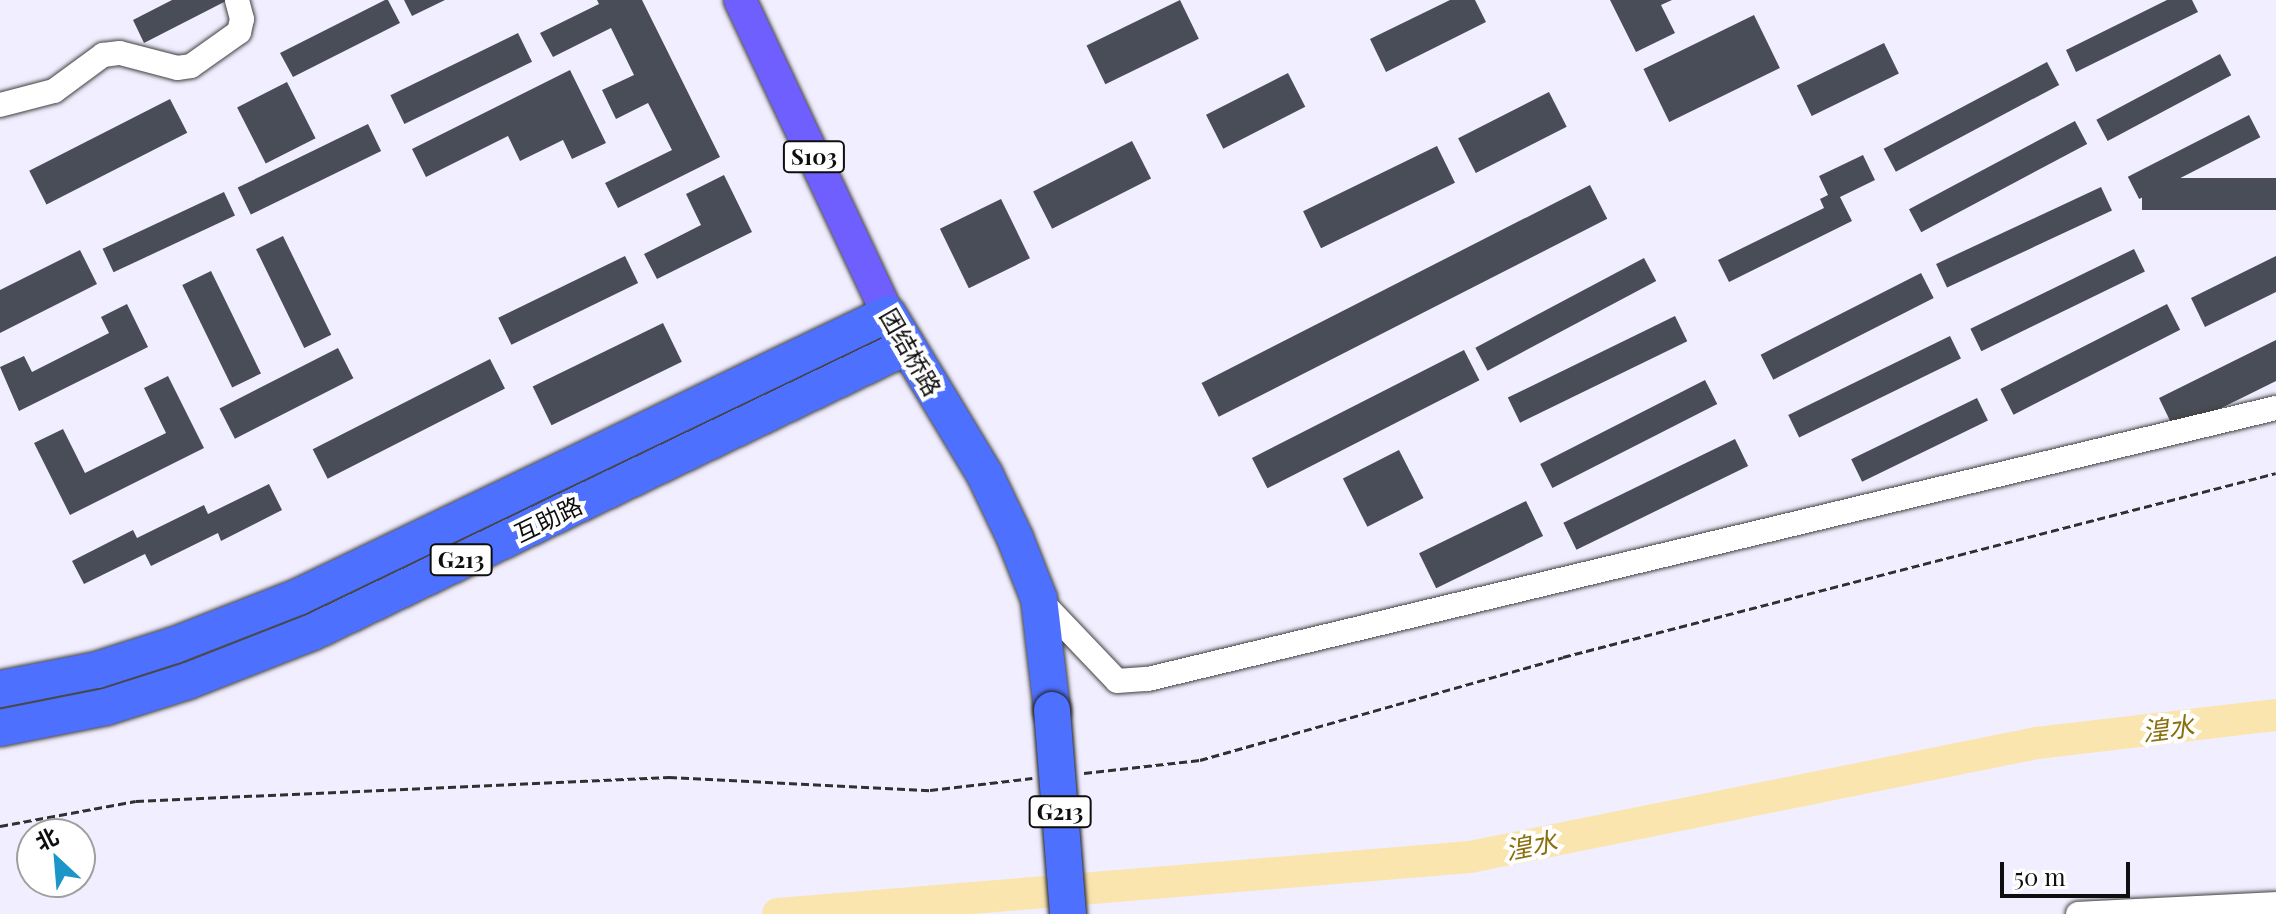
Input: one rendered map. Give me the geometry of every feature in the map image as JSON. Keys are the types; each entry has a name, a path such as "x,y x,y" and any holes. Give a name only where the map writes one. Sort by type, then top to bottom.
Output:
{"highway":[{"name":"团结桥路","path":"888,314 985,475 1039,599 1052,710 1068,914"},
{"name":"互助路","path":"0,689 97,670 175,645 298,597 888,314"},
{"name":"互助路","path":"0,728 120,702 188,681 313,632 906,347"}],"main road":[{"name":"团结桥路","path":"740,0 888,314"}],"street":[{"path":"0,105 54,91 103,55 120,53 177,68 191,66 239,32 242,19 237,0"},
{"path":"1039,599 1117,681 1148,679 2276,408"},
{"path":"2078,914 2276,904"}],"path":[{"path":"1073,774 1200,760 1563,657 2276,473"},
{"path":"0,826 152,800 669,777 930,790 1041,777"}],"building":[{"path":"172,0 228,0 144,43 133,20"},
{"path":"388,0 400,23 293,77 280,53"},
{"path":"404,0 445,0 412,16"},
{"path":"597,0 642,0 720,157 618,208 605,183 672,150 648,103 616,119 602,90 634,75 611,28 553,57 540,33 599,4"},
{"path":"1180,0 1199,39 1105,84 1087,46"},
{"path":"1450,0 1475,0 1486,22 1386,72 1370,39"},
{"path":"1610,0 1672,0 1661,5 1675,33 1636,52"},
{"path":"2167,0 2192,0 2198,12 2076,72 2066,50"},
{"path":"1754,15 1780,68 1669,122 1643,69"},
{"path":"518,33 532,62 404,124 390,95"},
{"path":"1884,43 1899,74 1812,116 1797,86"},
{"path":"2220,54 2231,75 2108,141 2096,120"},
{"path":"2047,62 2059,85 1896,172 1884,149"},
{"path":"570,70 606,143 572,159 563,140 520,161 508,136 426,177 412,149"},
{"path":"1288,73 1305,107 1223,149 1206,115"},
{"path":"287,82 316,138 266,164 237,107"},
{"path":"1549,92 1567,127 1476,173 1458,138"},
{"path":"170,99 187,133 46,205 29,171"},
{"path":"2249,115 2260,137 2139,199 2128,177"},
{"path":"2075,121 2087,144 1921,232 1909,209"},
{"path":"368,124 381,151 251,215 238,188"},
{"path":"1132,141 1151,178 1052,229 1033,191"},
{"path":"1437,146 1455,183 1321,248 1303,211"},
{"path":"1863,155 1875,180 1840,197 1852,221 1729,282 1718,260 1824,208 1820,199 1828,195 1819,176"},
{"path":"724,175 752,232 657,279 644,254 701,225 686,194"},
{"path":"2142,178 2276,178 2276,210 2142,210"},
{"path":"1590,185 1607,219 1219,417 1202,383"},
{"path":"2101,187 2112,211 1947,287 1936,264"},
{"path":"224,192 235,216 114,272 103,249"},
{"path":"1001,199 1030,258 969,288 940,229"},
{"path":"283,236 331,335 304,348 256,249"},
{"path":"2134,249 2145,271 1981,351 1970,329"},
{"path":"80,250 97,284 0,333 0,290"},
{"path":"625,256 638,283 511,345 498,318"},
{"path":"2276,256 2276,292 2205,327 2191,298"},
{"path":"1644,258 1656,281 1488,371 1475,348"},
{"path":"211,271 261,373 232,387 182,285"},
{"path":"1921,273 1934,298 1773,380 1761,355"},
{"path":"127,304 148,347 19,411 0,367 24,356 32,372 109,333 101,317"},
{"path":"2167,304 2180,330 2014,415 2000,389"},
{"path":"1675,316 1687,341 1520,423 1508,398"},
{"path":"663,323 682,362 552,425 533,387"},
{"path":"1950,336 1961,358 1799,437 1788,415"},
{"path":"2276,340 2276,381 2175,431 2159,398"},
{"path":"338,348 353,378 235,439 219,408"},
{"path":"1464,350 1479,380 1267,488 1252,458"},
{"path":"490,359 505,388 328,479 313,449"},
{"path":"168,376 204,448 70,515 34,443 63,429 85,473 166,433 144,388"},
{"path":"1705,380 1717,404 1552,488 1540,464"},
{"path":"1977,398 1988,420 1862,482 1851,459"},
{"path":"1735,439 1748,466 1576,550 1563,523"},
{"path":"1399,450 1424,498 1367,527 1343,479"},
{"path":"269,484 282,510 221,541 218,533 151,566 145,554 84,584 72,561 133,530 137,538 204,505 208,514"},
{"path":"1526,501 1543,536 1436,588 1419,553"}],"waterway":[{"name":"湟水","path":"778,914 1470,857 2037,743 2276,715"}]}
